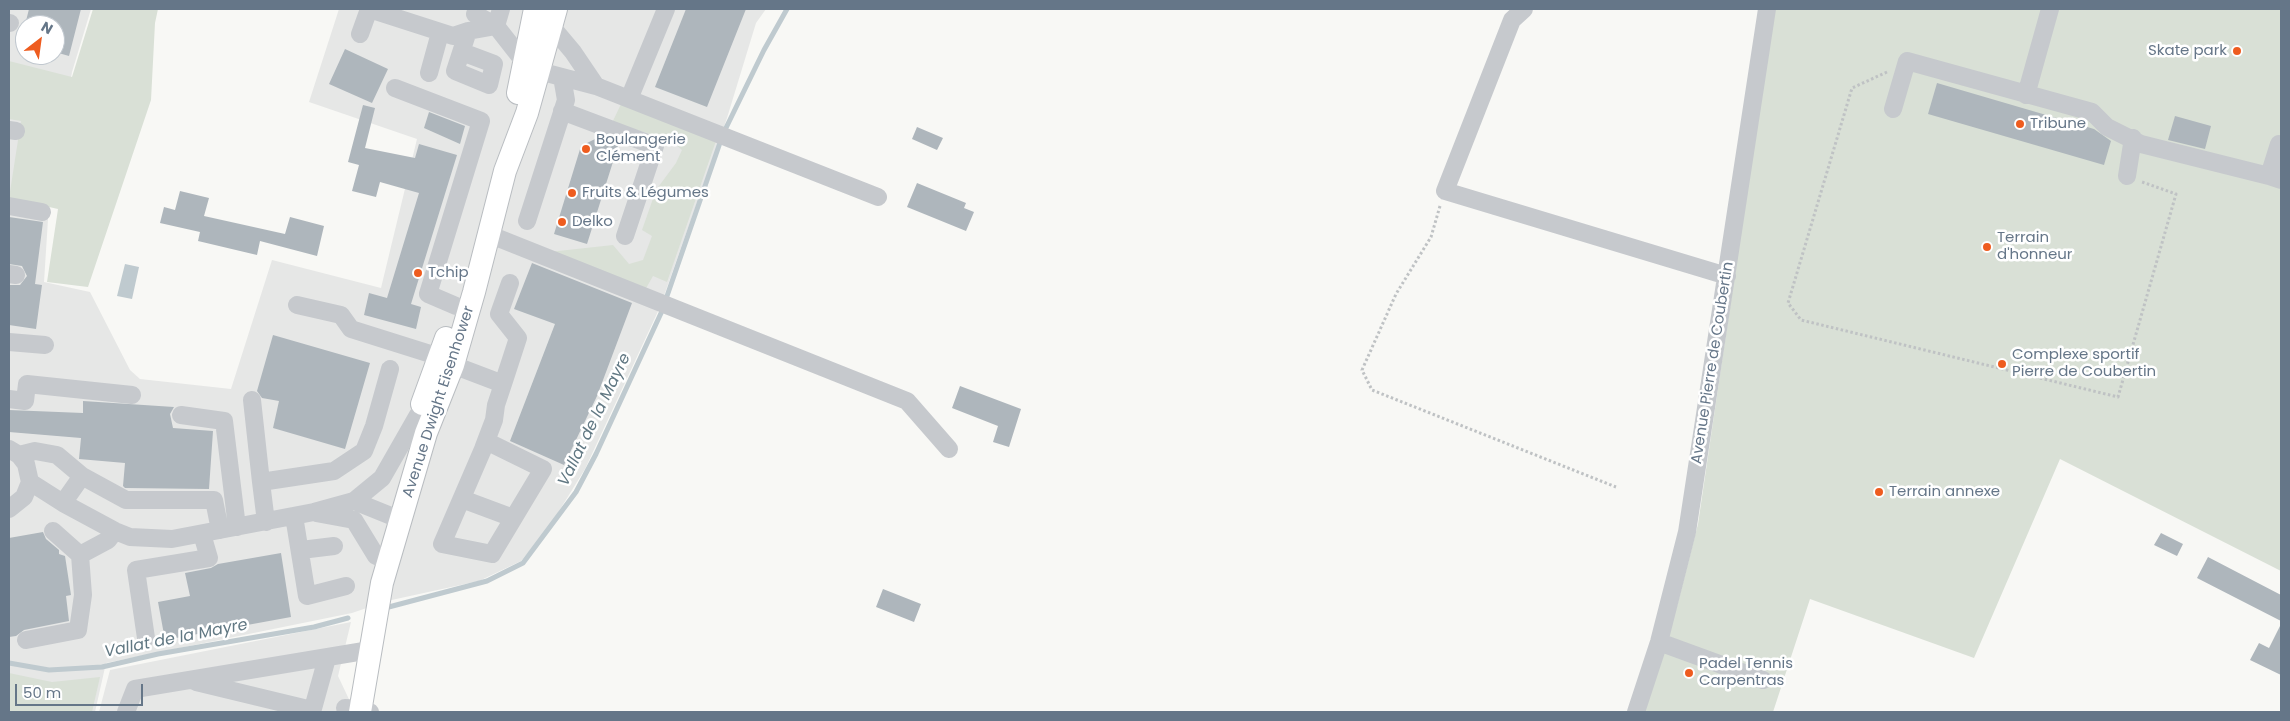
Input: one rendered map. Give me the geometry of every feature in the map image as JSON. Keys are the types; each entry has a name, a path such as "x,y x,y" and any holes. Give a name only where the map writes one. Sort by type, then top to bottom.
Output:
{"main road":[{"name":"Avenue Dwight Eisenhower","path":"362,652 382,583 395,518 422,424 446,361 488,234 504,171 527,113 535,9"},
{"name":"Avenue Dwight Eisenhower","path":"446,361 456,306 532,67 554,18"},
{"name":"Avenue Dwight Eisenhower","path":"356,711 362,652 376,556 395,518"}],"street":[{"path":"360,34 369,9 453,36 468,30 496,26"},
{"path":"477,9 475,14 496,26 532,67 596,86 878,197"},
{"path":"496,26 501,9"},
{"path":"629,99 666,9"},
{"path":"1524,9 1512,20 1445,191 1726,276"},
{"name":"Avenue Pierre de Coubertin","path":"1636,712 1659,642 1687,532 1767,9"},
{"path":"2026,95 2050,9"},
{"path":"554,18 572,52 596,86"},
{"path":"462,52 468,30"},
{"path":"429,73 440,32"},
{"path":"1893,108 1907,61 2092,112 2107,127 2133,138 2141,144 2275,178 2279,144"},
{"path":"526,221 566,100 562,77"},
{"path":"394,88 481,121 428,294 456,306"},
{"path":"562,112 656,146 625,236"},
{"path":"2127,176 2133,138"},
{"path":"9,206 42,212"},
{"path":"488,234 907,401 949,449"},
{"path":"486,441 543,469 492,554 442,544 486,441 518,338 499,314 510,283"},
{"path":"298,305 341,315 351,329 446,361 504,384"},
{"path":"9,342 45,345"},
{"path":"262,482 334,471 364,452 374,426 390,369"},
{"path":"9,400 25,401 27,384 132,395"},
{"path":"252,400 266,522"},
{"path":"181,415 224,421 228,529"},
{"path":"30,482 63,503 114,531 130,537 153,540 202,534 314,512 354,501 382,478 422,424 431,440 432,447 396,567 390,577 382,583"},
{"path":"14,452 34,451 57,455 82,476 126,500 214,500 228,529"},
{"path":"9,509 24,497 30,482 26,464 14,452"},
{"path":"63,503 82,476"},
{"path":"462,499 513,518"},
{"path":"354,501 395,518"},
{"path":"314,512 354,520 395,518"},
{"path":"294,516 307,596 346,586"},
{"path":"354,520 376,556"},
{"path":"80,555 108,540 114,531"},
{"path":"26,640 78,630 83,595 80,555 53,532"},
{"path":"146,638 136,570 209,558 202,534"},
{"path":"301,550 334,546"},
{"path":"1659,642 1763,680"},
{"path":"126,712 135,689 362,652"},
{"path":"188,680 312,711 327,658"}],"path":[{"path":"1902,77 1887,72 1852,88 1788,303 1801,320 2118,396 2176,194 2127,176"},
{"path":"1445,191 1431,237 1396,294 1362,370 1372,390 1616,487"}],"shaded area":[{"path":"9,9 91,9 72,72 49,204 44,282 90,292 130,370 140,379 231,389 272,260 381,288 417,139 309,102 339,9 766,9 756,23 727,118 660,307 585,469 546,532 521,561 479,581 387,601 352,613 106,663 95,712 9,712"},
{"path":"93,9 158,9 155,23 151,100 88,287 47,282 58,209 9,198 21,121 9,119 9,61 15,63 15,65 25,65 72,77"},
{"name":"Complexe sportif Pierre de Coubertin","path":"1774,9 2281,9 2281,571 2060,459 1974,658 1810,599 1773,712 1643,712 1677,606 1698,524"},
{"path":"621,104 716,141 667,282 653,276 645,290 549,252 613,245 629,264 643,260 652,236 642,230 656,190 676,163 682,150 671,140 612,123"},
{"path":"125,264 139,267 132,299 117,296"},
{"path":"351,622 338,676 355,712 99,712 110,670"},
{"path":"9,673 52,682 100,677 92,712 9,712"}],"building":[{"path":"29,9 81,9 69,56 65,55 65,15 28,15"},
{"path":"686,9 746,9 707,107 655,87"},
{"path":"345,49 388,69 372,103 329,84"},
{"name":"Tribune","path":"1937,83 2094,129 2111,141 2104,165 1928,114"},
{"path":"363,105 375,108 365,148 415,158 419,144 457,155 411,304 421,307 416,329 364,315 369,293 387,298 419,193 380,182 376,197 352,191 359,165 348,162"},
{"path":"429,112 465,126 460,144 424,128"},
{"path":"2175,116 2211,126 2205,149 2168,140"},
{"path":"917,127 943,138 937,150 912,139"},
{"path":"595,139 618,146 587,244 554,234 581,146"},
{"path":"917,183 966,203 964,208 974,212 966,231 907,207"},
{"path":"180,191 209,198 204,216 285,234 290,217 324,226 317,256 260,241 257,255 198,241 200,232 160,223 164,207 175,210"},
{"path":"9,217 43,222 35,284 42,285 36,329 9,325 9,285 20,285 27,276 22,266 9,264"},
{"path":"532,263 632,303 597,396 564,465 510,441 555,324 514,309"},
{"path":"273,335 370,363 345,449 273,428 279,401 262,398 257,391"},
{"path":"960,386 1021,409 1009,447 993,442 998,426 952,408"},
{"path":"83,401 174,407 170,414 173,428 213,431 209,489 125,488 123,486 125,463 79,459 81,438 9,432 9,410 83,413"},
{"path":"43,532 46,539 59,550 59,554 65,556 71,595 66,596 69,621 24,630 16,636 9,637 9,538"},
{"path":"2161,533 2183,544 2177,556 2154,545"},
{"path":"281,553 291,617 165,640 158,602 190,596 185,573 211,568 218,564"},
{"path":"2208,557 2281,595 2281,621 2197,578"},
{"path":"883,589 921,604 914,622 876,607"},
{"path":"2281,624 2281,675 2250,660 2259,643 2269,648"}],"waterway":[{"name":"Vallat de la Mayre","path":"667,296 723,134 764,50 787,9"},
{"name":"Vallat de la Mayre","path":"385,608 487,581 523,563 576,492 596,454 662,311"},
{"name":"Vallat de la Mayre","path":"9,663 49,670 102,667 158,654 314,627 348,618"}],"place":[{"name":"Skate park","path":"2237,51"},
{"name":"Tribune","path":"2020,124"},
{"name":"Boulangerie Clément","path":"586,149"},
{"name":"Fruits & Légumes","path":"572,193"},
{"name":"Delko","path":"562,222"},
{"name":"Terrain d'honneur","path":"1987,247"},
{"name":"Tchip","path":"418,273"},
{"name":"Complexe sportif Pierre de Coubertin","path":"2002,364"},
{"name":"Terrain annexe","path":"1879,492"},
{"name":"Padel Tennis Carpentras","path":"1689,673"}]}
